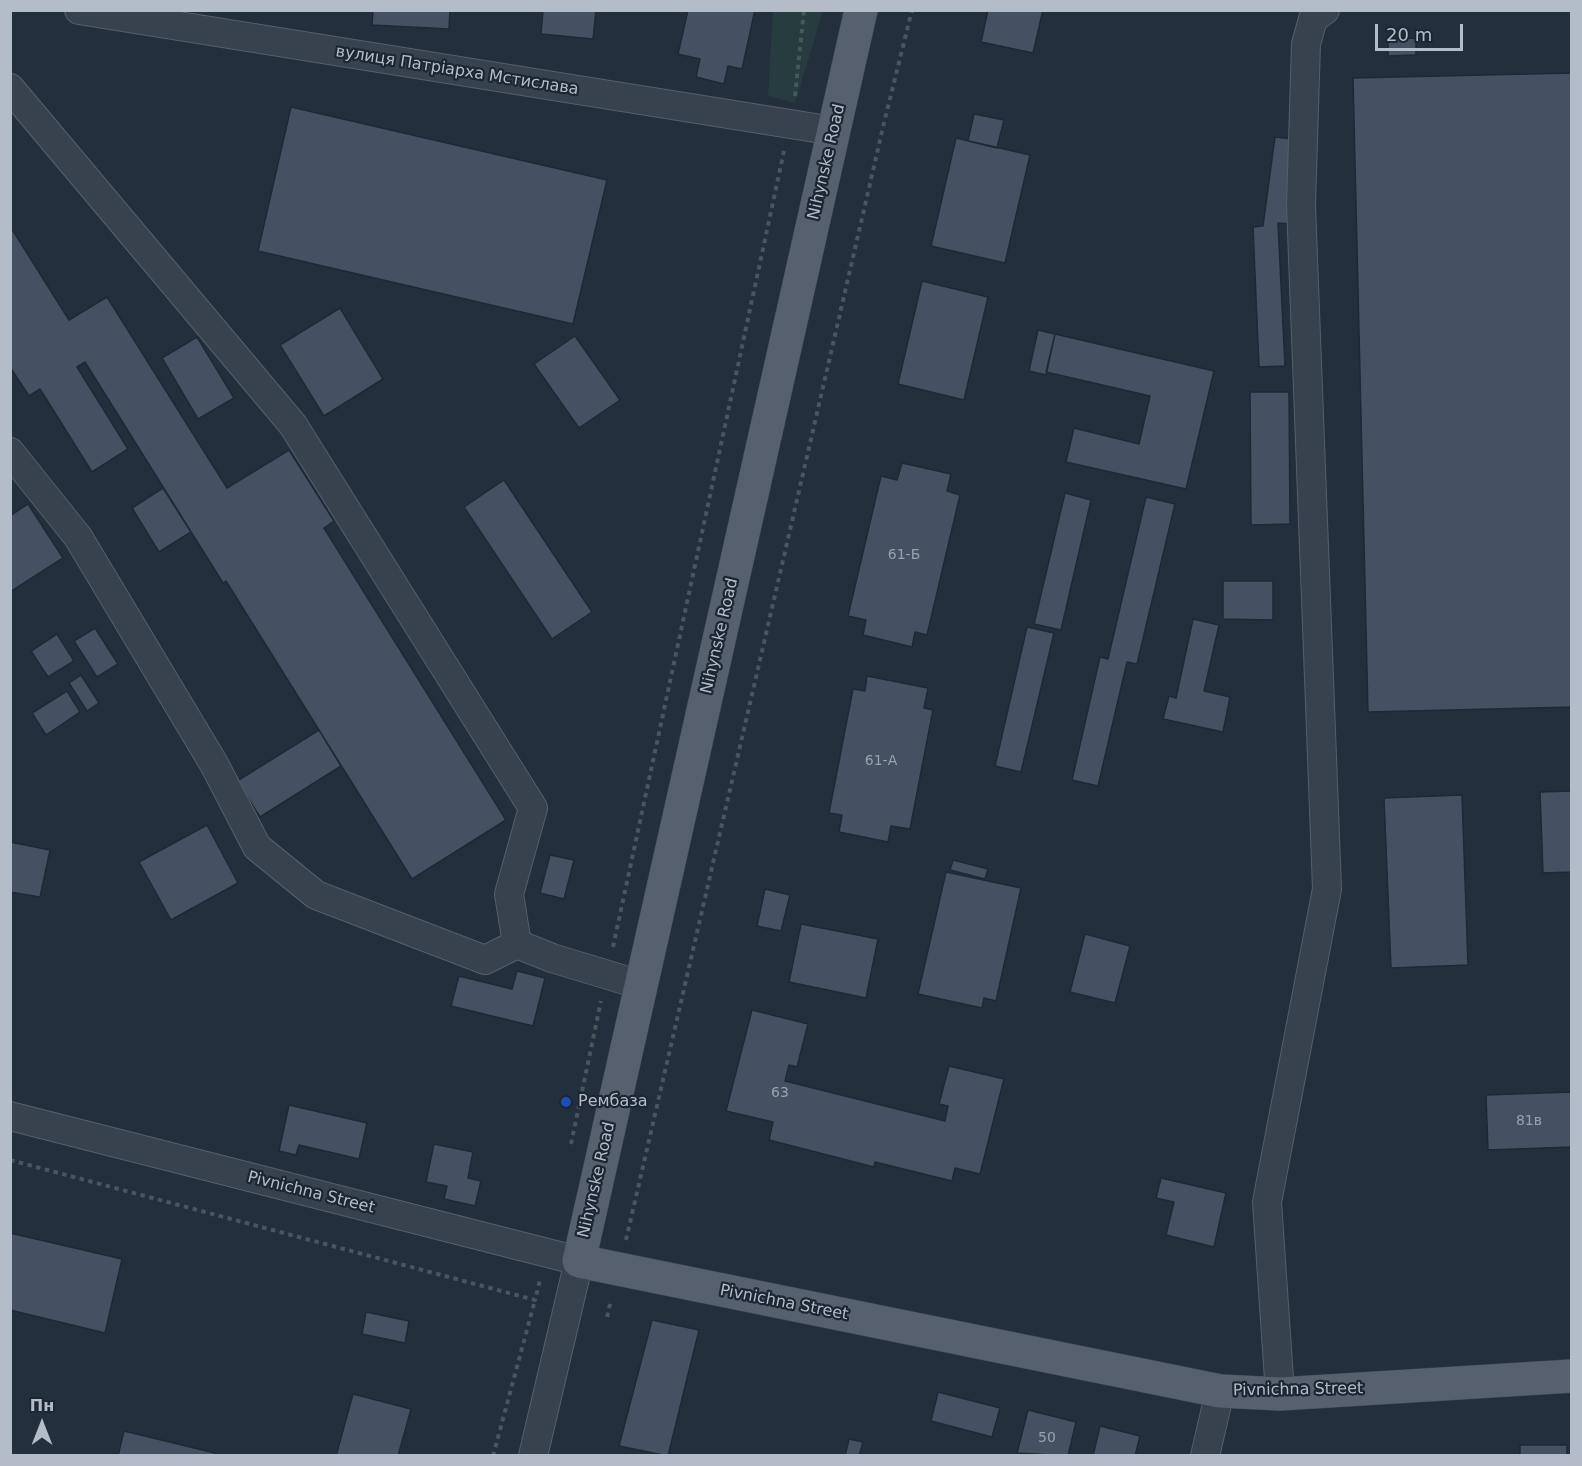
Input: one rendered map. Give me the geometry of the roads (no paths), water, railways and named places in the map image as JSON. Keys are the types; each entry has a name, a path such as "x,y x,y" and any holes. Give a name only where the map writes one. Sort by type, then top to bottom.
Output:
{"main road":[{"name":"Nihynske Road","path":"579,1261 861,10"},
{"name":"Pivnichna Street","path":"579,1261 1220,1391 1280,1394 1572,1376"}],"street":[{"name":"вулиця Патріарха Мстислава","path":"79,10 834,131"},
{"path":"1280,1394 1267,1202 1327,889 1301,205 1306,44 1313,19 1325,10"},
{"path":"10,88 293,425 533,808 509,894 516,944"},
{"path":"10,452 78,537 214,764 257,847 316,895 485,960 516,944 552,958 641,985"},
{"name":"Pivnichna Street","path":"10,1116 579,1261"},
{"path":"533,1455 579,1261"},
{"path":"1205,1455 1220,1391"}],"place":[{"name":"Рембаза","path":"566,1102"}]}
